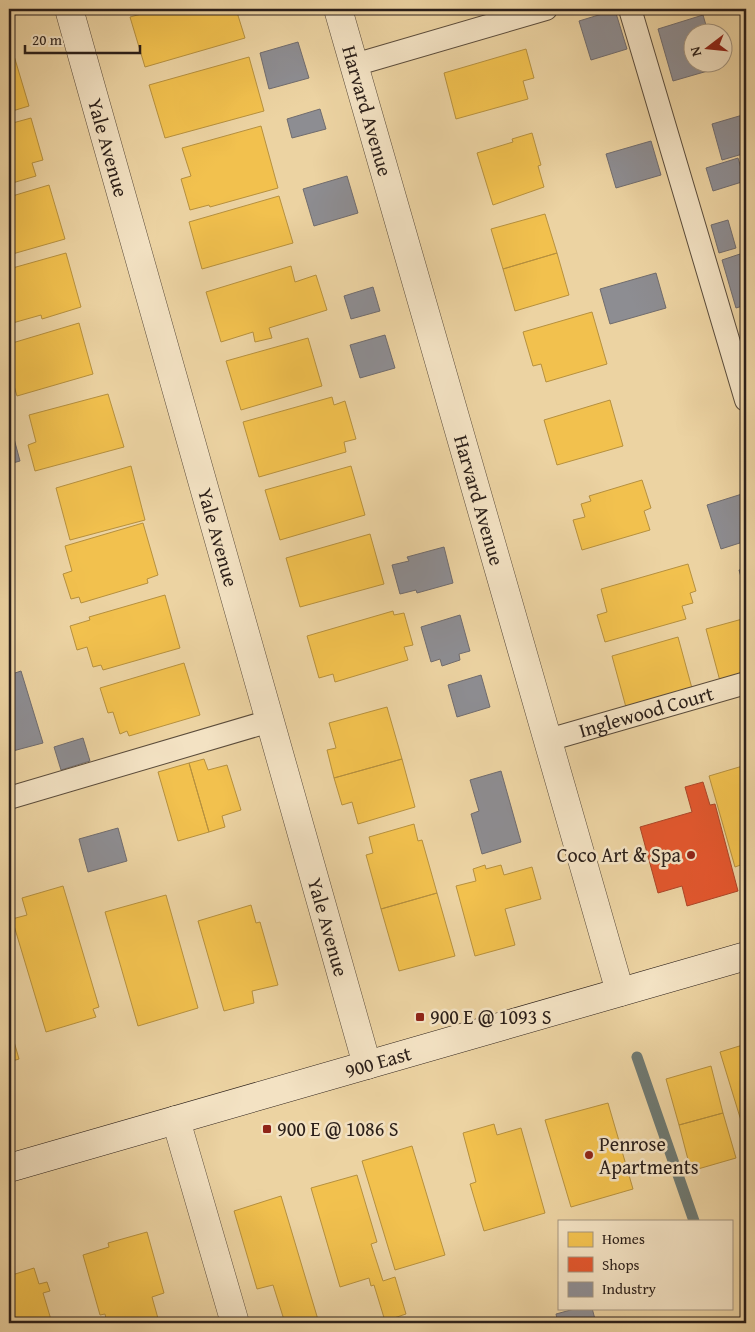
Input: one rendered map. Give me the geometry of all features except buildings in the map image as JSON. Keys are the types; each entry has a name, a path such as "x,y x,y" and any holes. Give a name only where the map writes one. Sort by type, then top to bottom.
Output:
{"street":[{"name":"Yale Avenue","path":"69,9 367,1065"},
{"name":"Harvard Avenue","path":"338,9 620,992"},
{"name":"900 East","path":"9,1168 746,956"},
{"path":"176,1120 235,1323"}],"lane":[{"path":"354,66 546,9"},
{"path":"630,9 746,400"},
{"name":"Inglewood Court","path":"548,740 746,683"},
{"path":"9,798 270,721"}],"waterway":[{"path":"637,1057 694,1220"}],"place":[{"name":"Coco Art & Spa","path":"691,855"},
{"name":"900 E @ 1093 S","path":"420,1017"},
{"name":"900 E @ 1086 S","path":"267,1129"},
{"name":"Penrose Apartments","path":"589,1155"}]}
